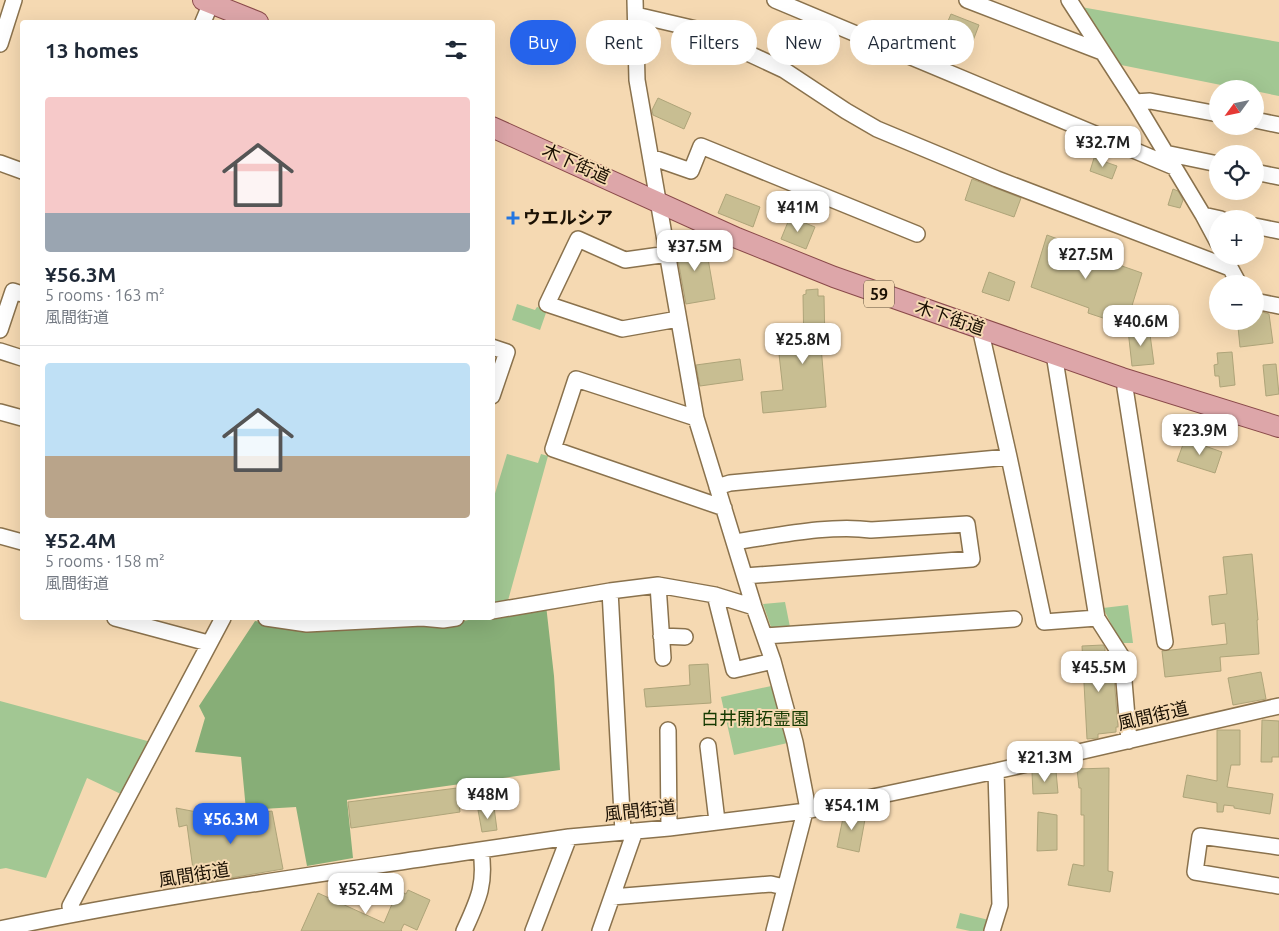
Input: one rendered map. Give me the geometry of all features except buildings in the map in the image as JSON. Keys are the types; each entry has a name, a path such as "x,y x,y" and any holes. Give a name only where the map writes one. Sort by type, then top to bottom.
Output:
{"main road":[{"path":"207,2 253,20"},
{"name":"木下街道","path":"495,128 737,238 806,267 1054,354 1279,427"}],"street":[{"path":"0,44 14,0"},
{"path":"775,0 1174,167"},
{"path":"967,0 1102,52"},
{"path":"1069,0 1135,102 1209,226"},
{"path":"204,20 207,2"},
{"path":"774,931 807,804 795,742 773,660 754,607 696,418 637,80 635,59 636,7 696,29 784,70 877,129 997,179 1209,256"},
{"path":"1135,102 1150,101 1209,112"},
{"path":"1264,122 1279,125"},
{"path":"651,157 691,172 701,146 917,234"},
{"path":"1166,153 1209,162"},
{"path":"0,163 20,169"},
{"path":"1264,174 1279,177"},
{"path":"1203,215 1209,216"},
{"path":"1264,228 1279,231"},
{"path":"668,254 625,260 578,239 547,304 622,329 678,318"},
{"path":"0,330 13,291 20,293"},
{"path":"1264,303 1279,306"},
{"path":"980,328 1010,457 1044,622 1097,618"},
{"path":"495,348 507,352 495,387"},
{"path":"0,351 20,357"},
{"path":"1054,354 1097,618 1122,657 1129,741"},
{"path":"696,418 576,379 553,449 724,508"},
{"path":"1129,379 1125,388 1166,642"},
{"path":"0,412 20,417"},
{"path":"718,487 730,483 1010,457"},
{"path":"734,542 828,529 858,528 871,530 967,524 972,559 745,576"},
{"path":"0,536 20,541"},
{"path":"495,610 610,591 658,586 715,595 754,607"},
{"path":"658,586 663,658"},
{"path":"600,931 612,897 629,832 610,591"},
{"path":"715,595 734,670 773,660"},
{"path":"765,636 1014,619"},
{"path":"122,620 208,643"},
{"path":"71,914 70,906 222,620"},
{"path":"280,620 307,624 384,620"},
{"path":"661,636 685,637"},
{"name":"風間街道","path":"0,929 71,914 307,876 481,851 500,846 806,811 996,771 1279,706"},
{"path":"668,730 670,828"},
{"path":"708,746 717,821"},
{"path":"992,931 1000,905 996,771"},
{"path":"1279,847 1200,836 1195,872 1279,886"},
{"path":"533,931 569,837"},
{"path":"464,931 477,902 484,876 481,851"},
{"path":"612,897 771,884 784,887"}],"green space":[{"path":"1081,7 1279,42 1279,96 1264,93 1264,80 1209,80 1209,83 1116,64"},
{"path":"517,304 535,310 537,307 547,310 540,330 512,320"},
{"path":"507,454 538,463 541,454 548,456 507,604 495,607 495,493"},
{"path":"785,602 790,627 772,630 763,604"},
{"path":"546,605 554,676 560,770 347,800 353,858 307,866 296,807 246,810 241,757 195,752 205,718 199,706 255,621 308,628 495,620 495,617"},
{"path":"1128,605 1133,643 1121,643 1103,608"},
{"name":"白井開拓霊園","path":"776,685 792,742 734,755 721,697"},
{"path":"0,701 151,742 123,795 87,778 46,878 6,868 0,869"},
{"path":"960,913 989,920 985,931 970,931 956,928"}],"place":[{"name":"ウエルシア","path":"513,218"}]}
